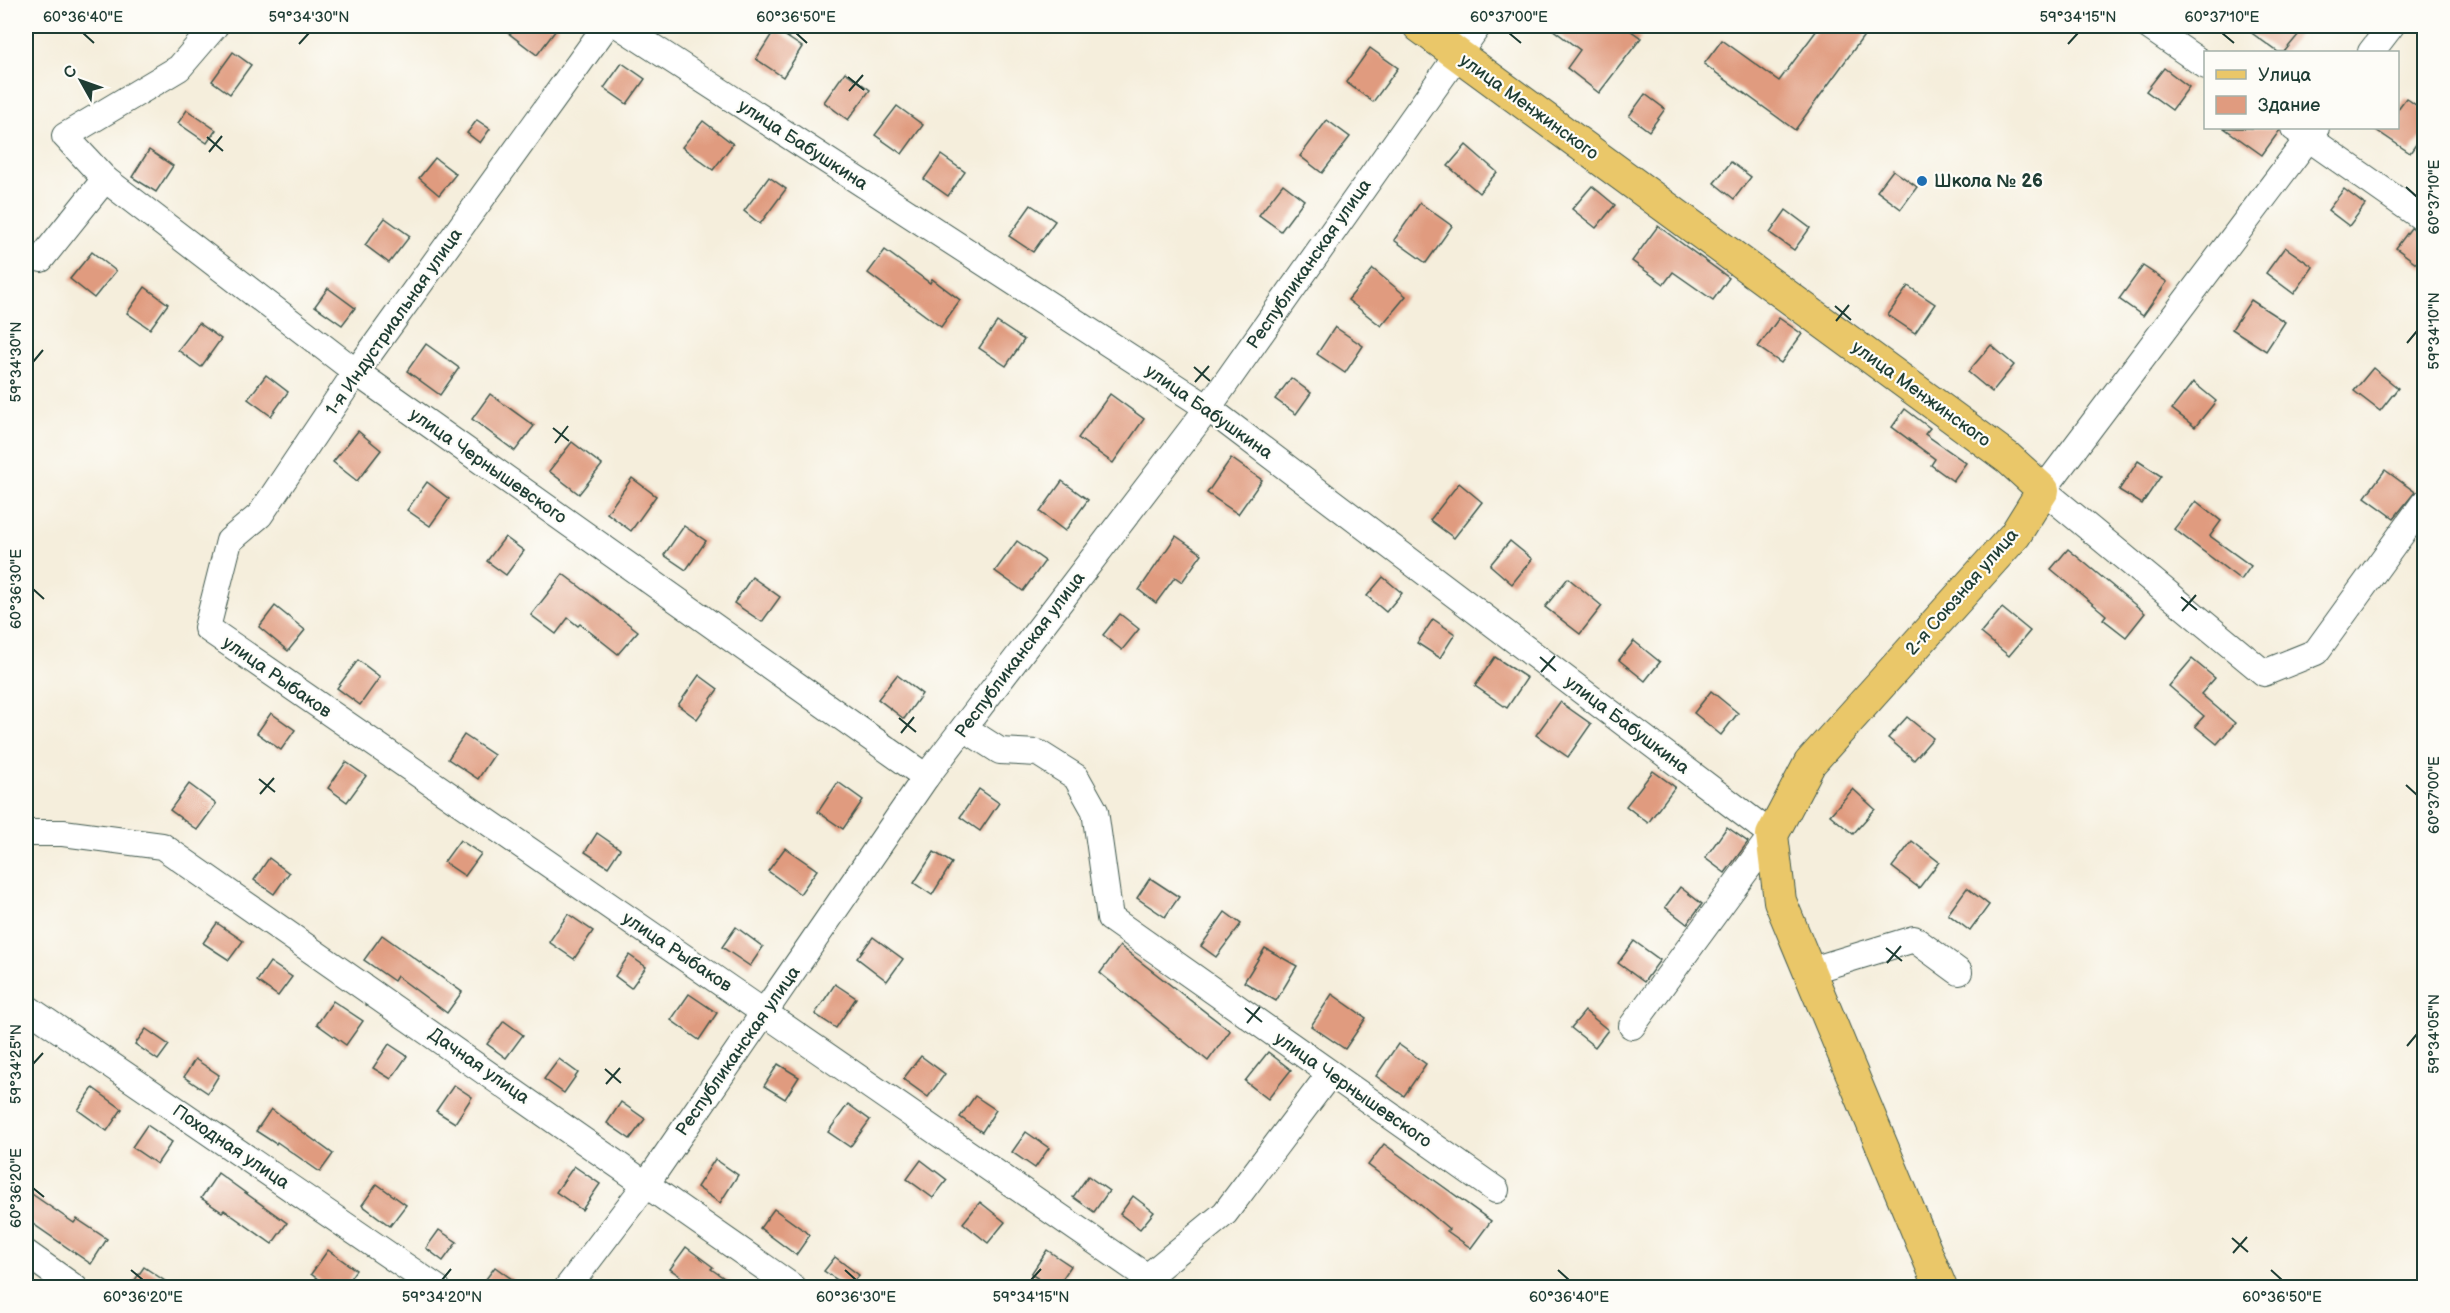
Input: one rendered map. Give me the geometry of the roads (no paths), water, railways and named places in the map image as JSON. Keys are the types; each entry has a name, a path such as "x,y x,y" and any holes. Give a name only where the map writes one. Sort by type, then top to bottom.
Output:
{"main road":[{"name":"улица Менжинского","path":"1419,26 2008,458 2043,490"},
{"name":"2-я Союзная улица","path":"1772,835 1810,763 2015,535 2043,490"},
{"path":"1772,835 1780,901 1941,1287"}],"street":[{"name":"улица Чернышевского","path":"215,26 179,68 65,136 105,179 356,372 926,777"},
{"name":"1-я Индустриальная улица","path":"207,628 229,541 260,515 356,372 606,26"},
{"name":"улица Бабушкина","path":"620,26 1208,408 1772,835"},
{"name":"Республиканская улица","path":"567,1287 647,1183 926,777 1208,408 1456,54 1478,26"},
{"path":"2148,26 2204,65"},
{"path":"2373,51 2391,26"},
{"path":"2306,131 2424,219"},
{"name":"2-я Союзная улица","path":"2043,490 2306,131"},
{"path":"41,260 105,179"},
{"name":"улица Менжинского","path":"2043,490 2264,673 2316,652 2424,503"},
{"name":"улица Рыбаков","path":"207,628 765,1013 1146,1282"},
{"name":"улица Чернышевского","path":"964,728 1000,751 1038,753 1076,777 1095,812 1110,918 1329,1075 1496,1190"},
{"name":"Дачная улица","path":"26,833 63,833 162,846 794,1287"},
{"name":"2-я Союзная улица","path":"1632,1026 1772,835"},
{"path":"1809,971 1914,939 1959,972"},
{"name":"Походная улица","path":"26,1007 437,1287"},
{"path":"1146,1282 1225,1214 1329,1075"},
{"path":"26,1253 75,1287"}],"place":[{"name":"Школа № 26","path":"1922,181"}]}
